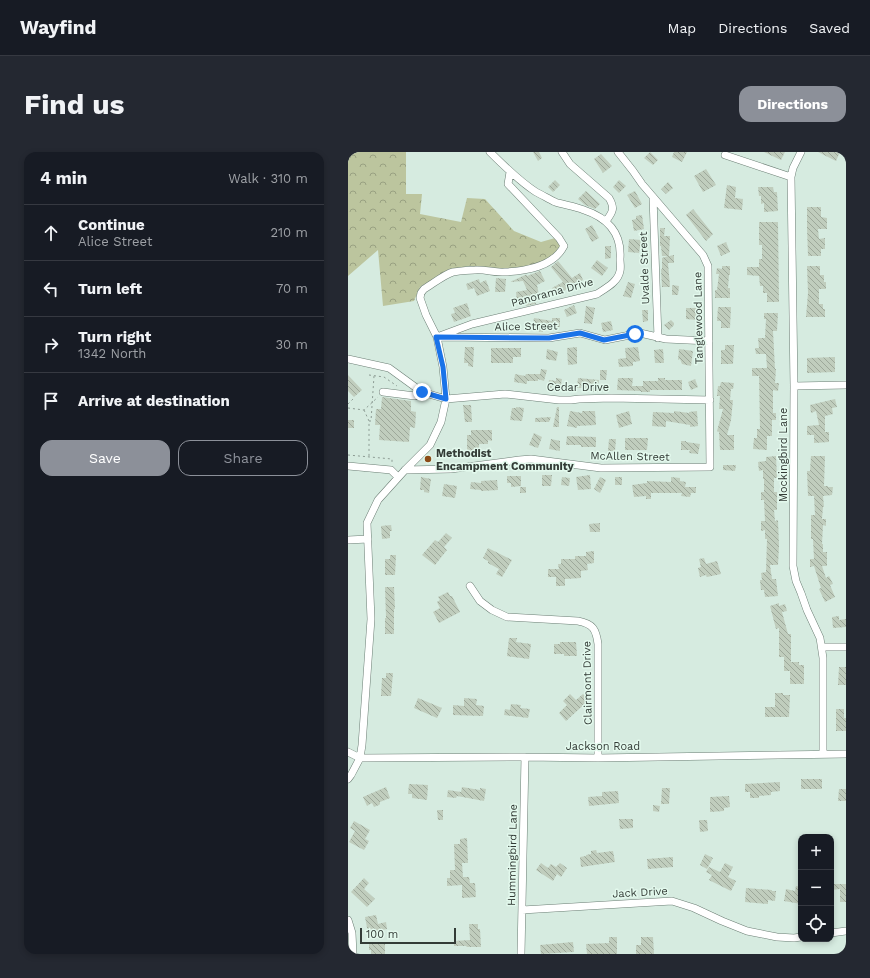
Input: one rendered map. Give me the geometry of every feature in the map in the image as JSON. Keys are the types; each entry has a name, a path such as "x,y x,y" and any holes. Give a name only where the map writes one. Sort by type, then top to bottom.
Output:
{"street":[{"name":"Panorama Drive","path":"436,337 472,324 592,296 610,285 616,279 620,271 620,243 614,230 606,221 588,211 555,202 535,191 510,172 490,152"},
{"path":"562,152 570,164 609,198 613,209 606,221"},
{"name":"Tanglewood Lane","path":"618,152 652,197 703,255 708,266 710,467"},
{"name":"Mockingbird Lane","path":"801,152 793,168 791,177 794,386 793,566 796,581 820,638 822,647 823,754"},
{"path":"725,156 791,177"},
{"path":"348,779 360,758 371,619 367,523 378,500 398,477 430,445 441,422 446,399 443,367 436,337 421,301 421,293 424,289 452,272 475,270 504,272 531,269 553,259 561,252 564,246 560,238 508,184 510,172"},
{"name":"Uvalde Street","path":"652,197 658,338"},
{"name":"Alice Street","path":"436,337 549,338 580,333 604,340 640,333 666,339 709,340"},
{"path":"348,359 390,368 422,392 446,399"},
{"path":"794,386 846,386"},
{"path":"384,392 415,396 422,392"},
{"name":"Cedar Drive","path":"446,399 505,394 559,400 611,398 710,400"},
{"name":"McAllen Street","path":"405,470 451,469 531,459 601,468 710,467"},
{"path":"348,466 391,470 398,477"},
{"path":"348,540 368,539"},
{"name":"Clairmont Drive","path":"470,586 480,601 492,610 508,617 578,621 587,623 594,628 598,644 598,758"},
{"path":"822,647 846,646"},
{"path":"348,752 360,758"},
{"name":"Jackson Road","path":"360,758 598,758 846,754"},
{"name":"Hummingbird Lane","path":"521,954 525,757"},
{"name":"Jack Drive","path":"522,910 672,901 694,908 747,931 777,937 798,937"},
{"path":"348,920 352,933 353,954"},
{"path":"834,933 846,931"}],"path":[{"path":"369,374 384,377 396,386"},
{"path":"369,421 371,421 373,403 374,376"},
{"path":"348,408 364,410 384,392"},
{"path":"348,404 353,400"},
{"path":"364,410 369,421 369,457"},
{"path":"348,455 392,459 391,470"}],"green space":[{"path":"348,152 406,152 406,194 422,194 420,214 461,222 467,198 485,199 514,231 541,242 555,238 562,246 549,259 522,269 489,269 470,266 451,269 420,287 414,301 383,306 378,250 348,276"}],"building":[{"path":"533,152 539,152 542,158 538,161"},
{"path":"650,152 658,160 653,165 644,158"},
{"path":"674,152 687,152 682,162 672,157"},
{"path":"764,152 785,152 781,160"},
{"path":"818,152 840,152 836,161"},
{"path":"601,154 612,166 603,173 594,159"},
{"path":"706,169 716,185 703,192 694,176"},
{"path":"555,180 560,185 553,192 548,187"},
{"path":"619,180 626,186 619,193 613,187"},
{"path":"668,182 673,188 666,194 661,189"},
{"path":"727,185 736,187 735,198 743,199 742,210 724,208"},
{"path":"758,187 773,187 774,192 777,192 778,211 764,212 764,203 761,204 761,196 759,196"},
{"path":"586,191 600,204 595,209 585,205 578,199"},
{"path":"635,191 642,204 635,208 627,195"},
{"path":"807,207 821,207 821,217 827,218 827,229 818,229 819,239 825,238 825,249 821,249 821,256 808,256"},
{"path":"693,209 713,234 706,241 686,215"},
{"path":"642,215 644,229 634,231 632,220 636,219 636,216"},
{"path":"759,222 778,222 779,302 767,302 767,293 763,293 763,286 760,286 759,276 747,275 747,267 759,267 759,259 762,259 762,245 759,245"},
{"path":"592,225 599,238 592,242 585,229"},
{"path":"660,228 665,228 664,236 670,236 669,256 674,255 674,263 668,263 670,287 662,287 662,258 668,256 662,256 660,246"},
{"path":"629,239 641,240 639,253 628,252"},
{"path":"726,242 730,252 721,256 717,246"},
{"path":"605,246 611,246 611,258 605,259"},
{"path":"597,260 608,268 602,276 591,268"},
{"path":"558,261 572,278 580,273 583,280 556,295 552,288 563,282 551,267"},
{"path":"722,266 730,266 728,288 730,288 730,298 715,298 715,290 717,290 719,274 716,274 717,268 722,269"},
{"path":"807,266 820,266 820,275 824,275 826,289 819,289 819,304 823,304 823,309 825,309 825,317 806,317 808,293"},
{"path":"540,271 545,281 537,285 539,295 534,296 536,304 526,306 524,299 517,301 516,292 527,290 523,281 510,282 525,275 527,276"},
{"path":"496,278 506,279 505,292 495,292"},
{"path":"479,279 480,283 486,280 490,291 477,296 474,288 468,290 466,284"},
{"path":"628,282 635,284 631,298 623,296"},
{"path":"672,285 679,286 678,295 672,295"},
{"path":"467,303 471,316 454,322 451,314 455,313 453,308"},
{"path":"574,305 577,313 567,317 564,310"},
{"path":"586,306 595,308 592,324 584,323"},
{"path":"718,307 731,307 730,328 721,328 721,321 717,321"},
{"path":"686,308 698,308 698,320 686,319"},
{"path":"642,310 648,310 648,321 643,322"},
{"path":"764,313 778,313 777,331 773,331 776,369 775,383 779,383 778,391 773,390 773,413 776,413 776,420 772,420 772,436 767,436 767,450 753,449 754,438 757,438 757,429 760,429 759,376 752,376 752,368 767,368 766,354 756,354 755,348 759,348 758,338 765,338 766,319 764,319"},
{"path":"534,318 552,321 552,318 560,318 560,327 543,327 543,332 532,330"},
{"path":"671,320 674,325 669,330 664,325"},
{"path":"611,321 613,330 603,332 601,323"},
{"path":"725,345 734,345 733,364 721,364 721,350 725,350"},
{"path":"465,347 474,347 473,367 468,366 468,363 464,363"},
{"path":"577,347 577,364 568,365 567,348"},
{"path":"638,347 640,361 633,362 633,366 619,367 618,359 626,358 625,348"},
{"path":"491,348 521,348 521,357 513,357 513,363 491,363"},
{"path":"547,349 558,352 556,361 546,359"},
{"path":"663,349 664,363 655,363 654,350"},
{"path":"679,349 693,351 691,366 682,364 680,359 678,360"},
{"path":"835,357 835,372 807,373 807,358"},
{"path":"541,369 547,370 544,381 538,379 538,381 527,381 527,384 514,382 515,374 525,376 526,374 540,374"},
{"path":"600,370 607,370 606,380 600,380"},
{"path":"348,375 362,390 354,397 348,391"},
{"path":"556,378 562,379 560,390 548,388 549,380 556,381"},
{"path":"578,378 599,380 598,392 577,388"},
{"path":"618,378 633,378 632,386 643,386 643,381 658,381 658,378 665,378 665,380 682,380 682,390 650,390 650,392 641,392 617,390"},
{"path":"695,379 698,387 691,390 688,382"},
{"path":"721,382 734,383 733,389 731,389 730,400 733,400 731,420 727,435 734,435 734,450 720,450 719,432 717,431 723,409 719,409 720,396 717,396 718,386 720,386"},
{"path":"382,397 411,401 411,411 416,412 415,428 410,427 409,442 379,440 380,425 375,425 376,409 381,409"},
{"path":"835,399 837,407 832,408 833,414 825,416 825,432 829,432 829,442 814,443 814,435 807,435 807,426 819,425 816,411 811,413 810,405"},
{"path":"463,405 471,405 472,422 465,422"},
{"path":"557,407 559,407 559,427 553,427"},
{"path":"512,408 524,408 522,421 510,420"},
{"path":"570,411 582,413 582,411 595,411 596,425 577,426 577,428 567,426"},
{"path":"629,411 632,424 619,428 616,415"},
{"path":"674,411 689,413 697,411 698,426 690,427 690,425 666,421 666,427 652,426 653,412 674,413"},
{"path":"551,417 549,422 535,422 535,418"},
{"path":"348,420 354,420 354,428 348,428"},
{"path":"471,430 492,430 492,441 488,440 488,444 479,444 479,451 467,451 467,435 471,435"},
{"path":"534,433 542,437 538,448 529,445"},
{"path":"567,436 596,437 596,447 566,445"},
{"path":"625,438 648,438 647,450 625,450"},
{"path":"551,439 560,441 560,451 549,449"},
{"path":"609,439 616,439 615,451 608,451"},
{"path":"681,441 700,444 698,454 689,453 690,450 681,450"},
{"path":"776,456 777,478 774,478 774,492 777,492 777,510 774,510 775,521 778,520 778,565 770,565 772,579 776,579 778,596 765,597 764,590 761,590 760,580 762,580 761,573 766,572 767,539 765,539 765,530 761,531 761,521 765,521 764,500 761,500 761,492 764,492 764,479 763,470 759,471 758,462 766,461 766,457"},
{"path":"811,456 825,456 824,486 833,487 832,495 823,496 824,507 822,519 826,519 826,526 823,525 822,544 823,552 827,552 827,566 822,566 826,578 829,576 833,584 830,585 835,597 825,602 819,589 821,588 814,566 810,567 810,559 814,559 813,539 811,539 811,515 815,515 814,496 808,496 807,471 810,471"},
{"path":"723,465 736,465 735,471 723,470"},
{"path":"542,475 552,475 551,486 542,486"},
{"path":"590,475 591,489 578,490 576,477"},
{"path":"507,476 521,476 521,486 511,487 511,483 507,483"},
{"path":"421,477 431,479 429,493 424,492 424,490 420,490"},
{"path":"562,477 570,478 569,486 561,485"},
{"path":"600,477 606,480 600,493 594,489"},
{"path":"615,477 622,477 622,485 615,485"},
{"path":"671,477 680,478 680,481 686,482 685,487 696,487 696,493 691,493 690,497 681,496 682,493 651,493 651,499 646,499 646,496 634,497 632,485 647,483 647,481 671,482"},
{"path":"497,480 498,490 481,491 470,489 471,482 481,483 481,481"},
{"path":"444,484 457,486 455,498 442,496"},
{"path":"520,487 526,487 526,493 520,493"},
{"path":"600,523 600,532 590,532 589,524"},
{"path":"391,525 392,531 390,531 390,538 382,539 381,526"},
{"path":"446,533 452,538 444,547 447,550 435,565 422,555 435,540 438,542"},
{"path":"488,548 512,560 502,577 496,574 499,569 488,563 488,561 483,558"},
{"path":"594,551 594,563 587,564 588,570 581,571 581,578 565,579 565,586 556,586 556,577 548,577 548,569 559,569 558,564 561,564 561,559 575,559 575,556 586,556 586,552"},
{"path":"390,555 396,555 395,575 385,575 385,559 390,559"},
{"path":"704,558 706,564 717,561 721,574 700,577 698,568 701,567 699,559"},
{"path":"385,587 394,587 394,634 385,634"},
{"path":"448,592 450,596 452,596 460,612 439,623 433,612 440,608 437,602 440,600 438,597"},
{"path":"779,603 779,606 785,604 787,611 782,612 788,634 791,634 791,662 799,662 799,665 804,665 804,684 790,684 790,671 784,671 784,657 779,657 779,628 776,629 770,606"},
{"path":"839,616 839,620 846,619 846,627 833,628 832,617"},
{"path":"509,638 517,638 516,642 531,644 529,659 507,656"},
{"path":"560,642 576,642 577,656 554,654 554,644 560,644"},
{"path":"839,667 846,667 846,685 838,685"},
{"path":"386,673 393,673 391,696 381,696 382,678 386,678"},
{"path":"775,693 790,695 789,717 765,717 765,707 775,707"},
{"path":"570,694 576,700 583,694 589,700 566,721 559,713 567,705 563,701"},
{"path":"418,698 442,708 437,718 414,708"},
{"path":"464,698 477,699 476,705 484,706 483,716 453,715 453,705 464,706"},
{"path":"511,704 521,705 520,708 530,709 528,718 504,715 505,709 510,710"},
{"path":"836,709 844,709 846,731 836,731"},
{"path":"801,779 822,779 822,789 801,789"},
{"path":"780,782 780,791 771,792 771,795 759,796 759,798 750,798 750,792 745,792 745,784"},
{"path":"409,784 428,785 427,800 412,798 412,794 408,794"},
{"path":"386,787 390,798 380,802 379,805 374,807 372,803 367,806 363,797"},
{"path":"462,787 480,790 480,788 486,789 484,801 457,796 456,798 447,797 448,790 461,792"},
{"path":"662,788 670,788 669,804 661,804"},
{"path":"839,789 846,789 846,801 838,801"},
{"path":"618,791 619,803 589,806 588,797 602,796 602,792"},
{"path":"729,796 730,807 724,808 724,811 710,812 710,797"},
{"path":"653,805 660,806 659,812 653,811"},
{"path":"437,810 443,810 443,820 438,820"},
{"path":"619,819 633,819 633,828 620,829"},
{"path":"699,820 707,820 708,831 700,832"},
{"path":"354,821 370,830 365,839 369,841 364,850 349,842 355,831 350,828"},
{"path":"467,838 468,863 462,863 463,877 469,877 470,883 475,883 476,897 462,898 462,885 447,886 447,878 450,878 450,870 455,870 454,844 460,844 460,839"},
{"path":"596,850 597,853 613,851 615,862 581,867 580,857 591,854 591,851"},
{"path":"705,854 713,858 707,869 700,865"},
{"path":"673,857 673,867 648,869 647,859"},
{"path":"541,863 548,868 551,864 556,867 560,863 567,868 561,877 557,874 553,881 536,870"},
{"path":"725,863 733,867 728,877 736,881 731,891 709,880 712,875 706,872 709,867 720,872"},
{"path":"364,878 369,883 364,889 375,899 367,907 351,892"},
{"path":"834,884 846,884 846,902 840,902 840,889 834,890"},
{"path":"796,886 798,886 798,903 784,901 786,889 795,891"},
{"path":"746,888 776,891 775,901 768,900 768,904 745,902"},
{"path":"376,915 378,924 386,922 387,929 368,933 365,917"},
{"path":"469,924 478,924 478,929 480,929 481,947 454,946 454,941 470,940"},
{"path":"609,937 617,937 617,954 587,954 586,944 609,943"},
{"path":"641,937 653,937 654,954 636,954 636,945 641,945"},
{"path":"369,942 385,942 385,954 371,954 371,950 369,950"},
{"path":"573,942 574,952 541,954 540,945"}],"place":[{"name":"Methodist Encampment Community","path":"428,459"}],"route":[{"path":"422,392 446,399 443,367 436,337 549,338 580,333 604,340 635,334"}]}
